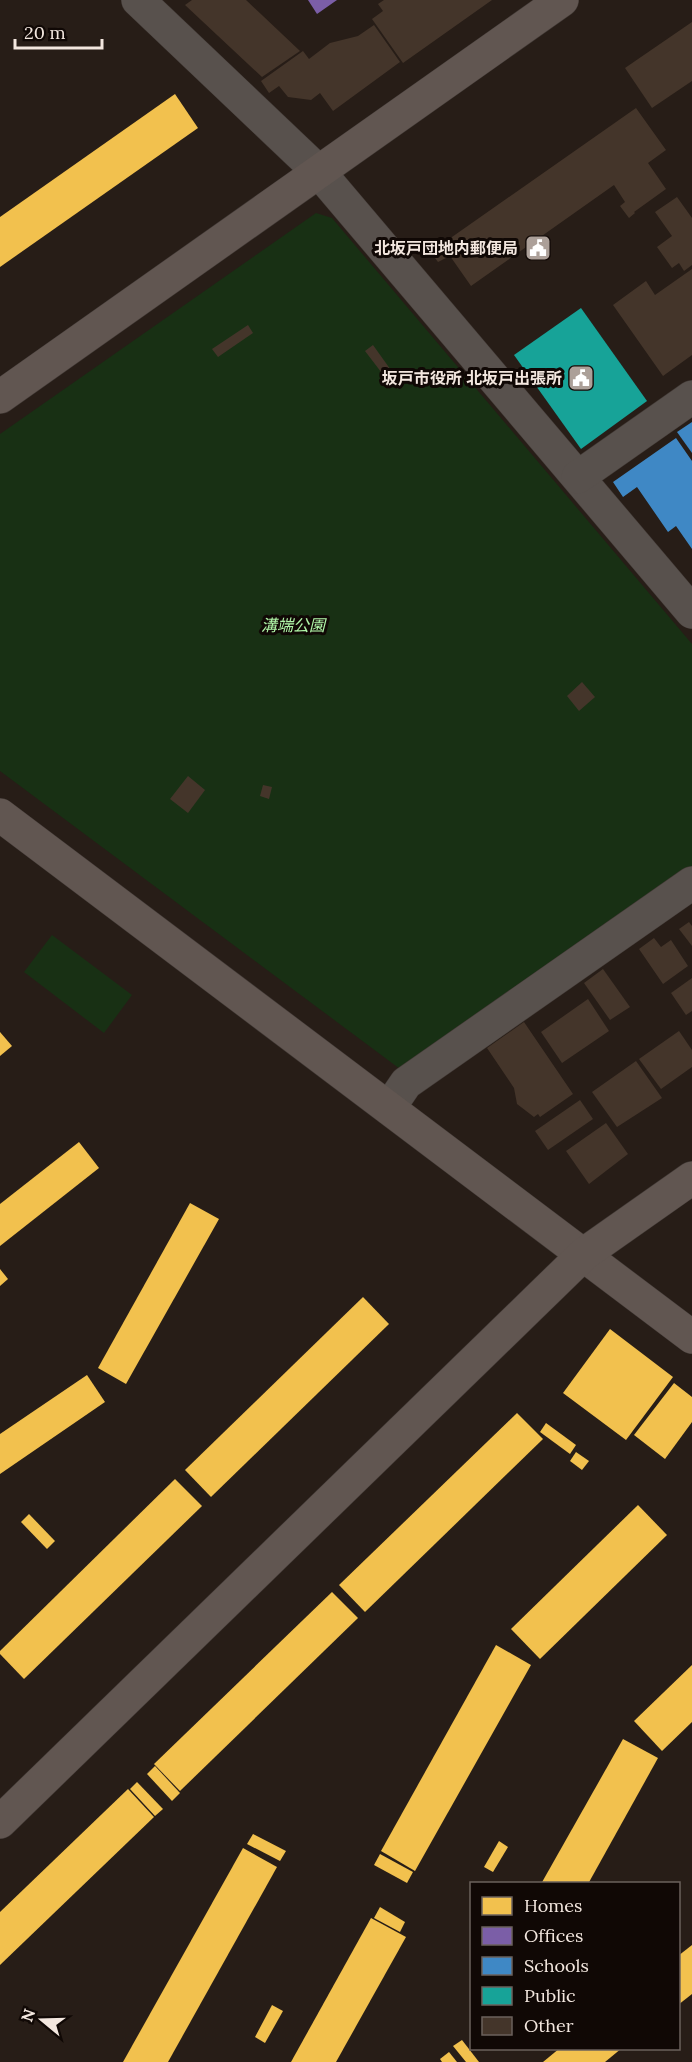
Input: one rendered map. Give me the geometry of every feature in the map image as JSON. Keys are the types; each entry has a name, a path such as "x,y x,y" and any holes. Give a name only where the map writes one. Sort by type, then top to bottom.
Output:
{"street":[{"path":"0,397 562,0"},
{"path":"152,4 319,172 692,612"},
{"path":"578,477 692,397"},
{"path":"0,815 692,1337"},
{"path":"389,1108 406,1083 692,883"},
{"path":"0,1822 584,1254 692,1178"}],"green space":[{"name":"溝端公園","path":"316,213 332,218 692,644 692,867 400,1069 0,771 0,434"},
{"path":"52,935 132,995 104,1033 24,972"}],"building: Homes":[{"path":"175,94 198,128 0,267 0,217"},
{"path":"0,1032 12,1046 0,1056"},
{"path":"79,1142 99,1168 0,1246 0,1204"},
{"path":"190,1203 219,1219 126,1384 98,1368"},
{"path":"0,1269 8,1279 0,1286"},
{"path":"363,1297 389,1324 211,1497 185,1470"},
{"path":"610,1329 673,1377 626,1440 563,1393"},
{"path":"87,1375 105,1402 0,1474 0,1434"},
{"path":"674,1383 692,1397 692,1422 665,1459 634,1435"},
{"path":"517,1413 543,1439 365,1612 339,1585"},
{"path":"546,1423 576,1445 570,1454 540,1432"},
{"path":"576,1452 589,1461 582,1470 570,1461"},
{"path":"175,1479 202,1506 24,1679 0,1654 0,1651"},
{"path":"638,1505 667,1535 540,1659 511,1629"},
{"path":"29,1514 55,1541 47,1549 21,1522"},
{"path":"332,1592 358,1618 180,1791 154,1764"},
{"path":"496,1645 531,1665 415,1871 381,1851"},
{"path":"692,1665 692,1722 662,1751 634,1721"},
{"path":"623,1739 658,1758 589,1882 542,1882"},
{"path":"155,1766 180,1793 172,1801 147,1774"},
{"path":"137,1782 163,1809 155,1816 130,1789"},
{"path":"128,1789 154,1817 0,1965 0,1912"},
{"path":"253,1834 286,1851 280,1861 247,1844"},
{"path":"499,1841 508,1847 493,1872 484,1867"},
{"path":"243,1848 277,1867 168,2062 123,2062"},
{"path":"380,1854 413,1872 407,1883 374,1865"},
{"path":"380,1907 405,1922 400,1932 374,1918"},
{"path":"371,1918 406,1937 336,2062 291,2062"},
{"path":"692,1945 692,1994 680,2003 680,1954"},
{"path":"272,2005 283,2011 265,2043 255,2037"},
{"path":"462,2040 479,2062 466,2062 453,2046"},
{"path":"558,2050 620,2050 605,2062 543,2062"},
{"path":"449,2052 457,2062 442,2062 440,2059"}],"building: Offices":[{"path":"308,0 337,0 317,14"}],"building: Schools":[{"path":"692,422 692,453 677,432"},
{"path":"676,438 692,461 692,549 676,526 668,532 637,487 623,497 613,482"}],"building: Public":[{"name":"坂戸市役所 北坂戸出張所","path":"581,308 647,401 581,449 514,355"}],"building: Other":[{"path":"192,0 246,0 300,51 262,77 185,5"},
{"path":"384,0 492,0 403,63 372,19 383,11 378,4"},
{"path":"692,22 692,81 652,108 625,68"},
{"path":"374,25 400,62 333,111 320,93 311,100 288,97 279,86 269,93 261,81 303,51 309,59 330,43 358,36"},
{"path":"636,108 666,150 648,163 666,189 629,218 620,206 625,202 614,185 471,286 450,256 438,262 432,254 444,246 442,244"},
{"path":"677,197 692,218 692,265 684,271 679,263 672,268 657,247 672,236 655,212"},
{"path":"692,269 692,355 663,376 613,305 646,281 655,295"},
{"path":"248,325 253,333 218,357 212,349"},
{"path":"373,345 398,380 391,385 365,351"},
{"path":"582,682 595,697 579,711 567,696"},
{"path":"188,776 205,790 188,813 170,799"},
{"path":"263,785 272,787 269,799 260,796"},
{"path":"689,922 692,926 692,946 679,929"},
{"path":"654,938 661,947 671,940 688,966 663,984 639,949"},
{"path":"603,969 630,1007 610,1020 584,983"},
{"path":"692,978 692,1011 686,1015 671,993"},
{"path":"588,999 609,1031 562,1063 541,1032"},
{"path":"524,1022 573,1094 540,1117 538,1114 534,1117 517,1104 514,1088 487,1048"},
{"path":"679,1031 692,1050 692,1067 661,1089 639,1059"},
{"path":"636,1061 662,1098 617,1127 592,1092"},
{"path":"580,1100 593,1119 548,1150 535,1131"},
{"path":"606,1123 628,1154 589,1184 566,1151"}],"place":[{"name":"北坂戸団地内郵便局","path":"538,248"},
{"name":"坂戸市役所 北坂戸出張所","path":"581,378"}]}
